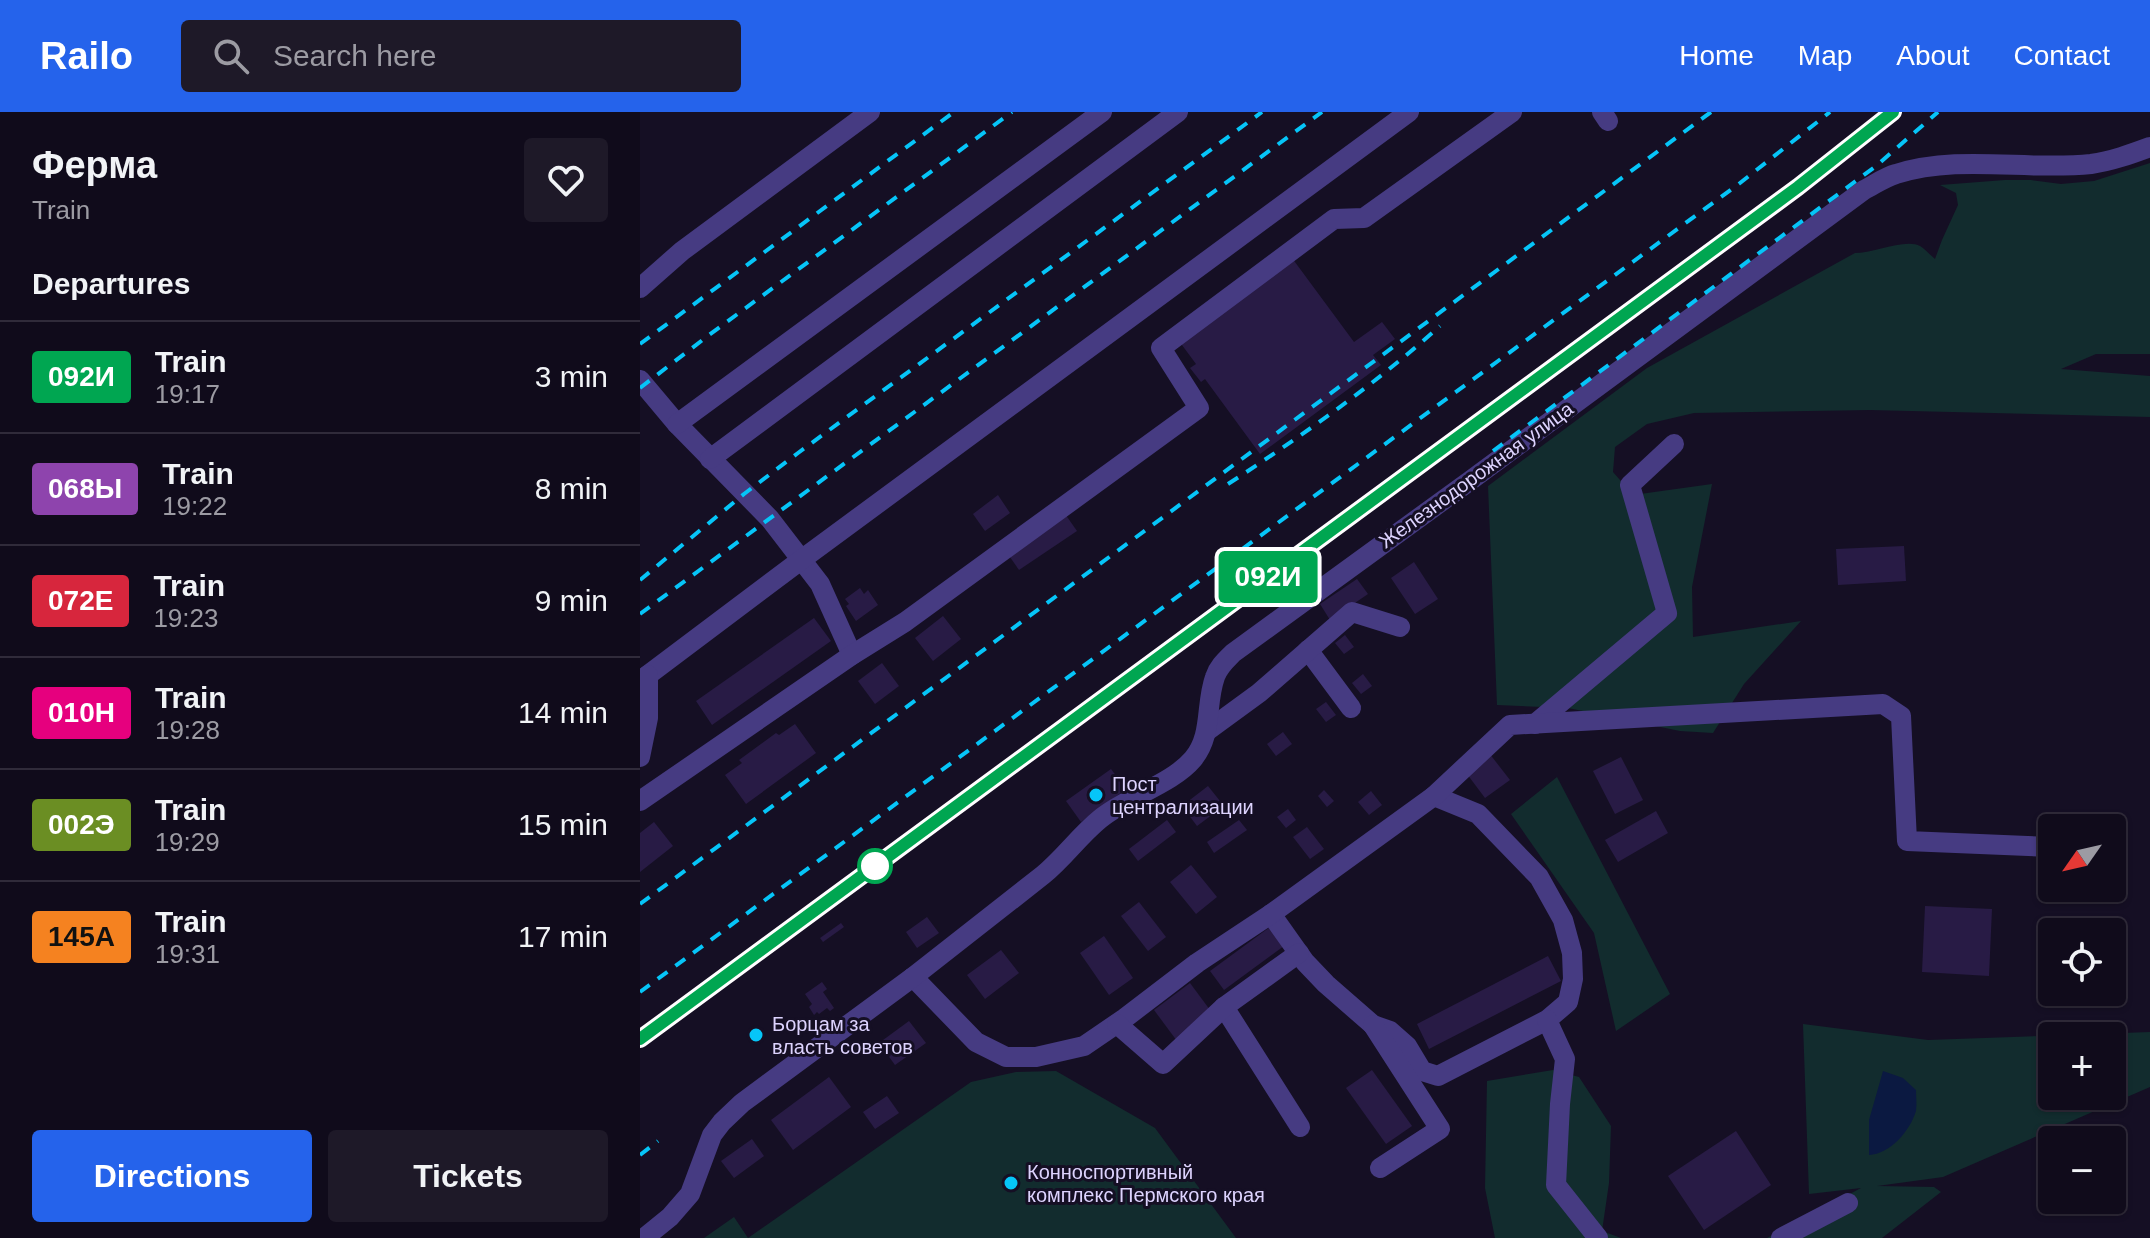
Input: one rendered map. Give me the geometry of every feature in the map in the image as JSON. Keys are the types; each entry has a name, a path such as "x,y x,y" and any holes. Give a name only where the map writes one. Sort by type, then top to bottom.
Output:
{"street":[{"path":"640,288 682,251 870,112"},
{"path":"677,424 1102,112"},
{"path":"710,459 1178,112"},
{"path":"640,757 648,718 644,678 1409,112"},
{"path":"640,801 905,622 1199,408 1161,348 1334,219 1364,218 1512,112"},
{"name":"Железнодорожная улица","path":"644,1238 670,1217 690,1194 712,1135 742,1103 913,977 1061,860 1071,846 1101,818 1192,761 1203,745 1207,731 1215,675 1233,653 1864,190 1893,175 1923,167 1958,163 2091,164 2150,147"},
{"path":"640,380 677,424 770,519 820,584 852,655"},
{"path":"1535,724 1667,613 1630,485 1674,444"},
{"path":"1207,731 1259,693 1352,612 1400,627"},
{"path":"1308,650 1351,708"},
{"path":"913,977 976,1042 1006,1057 1036,1057 1084,1046 1434,796 1510,725 1883,704 1901,716 1907,841 2038,846"},
{"path":"1373,1025 1390,1031 1407,1046 1422,1071 1438,1076 1547,1020 1568,1002 1573,979 1572,953 1563,920 1539,877 1478,814 1434,796"},
{"path":"1271,914 1326,984 1373,1025 1440,1129 1380,1168"},
{"path":"1117,1024 1163,1064 1224,1007 1299,953"},
{"path":"1224,1007 1300,1127"},
{"path":"1547,1020 1565,1059 1556,1185 1598,1238"},
{"path":"1781,1238 1848,1203"}],"green space":[{"path":"2150,163 2150,354 2096,354 2061,369 2150,376 2150,417 1870,410 1694,413 1647,424 1615,447 1613,472 1633,495 1712,484 1692,587 1693,637 1801,621 1744,684 1713,733 1680,731 1568,708 1497,705 1488,486 1647,368 1855,253 1914,244 1935,259 1958,205 1956,193 1940,185 2005,180 2061,184 2094,181"},
{"path":"1557,777 1670,994 1616,1031 1594,933 1511,814"},
{"path":"1803,1024 1928,1040 2038,1036 2038,1110 2097,1110 2060,1126 2038,1126 2038,1136 1943,1177 1877,1186 1934,1187 1941,1192 1882,1238 1767,1238 1861,1188 1809,1194"},
{"path":"2150,1032 2150,1087 2126,1097 2126,1033"},
{"path":"1553,1070 1579,1077 1611,1126 1609,1183 1602,1231 1621,1238 1495,1238 1485,1188 1487,1081"},
{"name":"Конноспортивный комплекс Пермского края","path":"1056,1071 1155,1128 1236,1238 748,1238 971,1082 1016,1072"},
{"path":"734,1217 748,1238 704,1238"}],"water":[{"path":"1883,1071 1903,1078 1916,1090 1916,1111 1909,1126 1892,1146 1869,1155 1869,1120"}],"building":[{"path":"1292,258 1354,342 1382,322 1395,339 1373,355 1381,365 1260,454 1205,379 1201,382 1190,368 1196,364 1179,341"},
{"path":"998,495 1010,513 985,531 973,514"},
{"path":"1063,511 1077,531 1019,570 1005,550"},
{"path":"1904,546 1906,581 1838,585 1836,549"},
{"path":"1414,562 1438,599 1415,614 1391,578"},
{"path":"1357,579 1368,594 1330,620 1320,604"},
{"path":"860,588 864,594 868,590 878,605 856,621 845,599"},
{"path":"943,616 961,639 933,661 915,638"},
{"path":"814,618 831,641 712,725 696,701"},
{"path":"1345,635 1354,647 1344,654 1335,643"},
{"path":"882,663 899,686 875,704 858,681"},
{"path":"1363,674 1372,686 1361,694 1352,683"},
{"path":"1326,702 1336,715 1326,722 1316,709"},
{"path":"795,724 816,753 746,804 725,775 742,763 739,760 776,733 779,735"},
{"path":"1283,732 1292,744 1276,756 1267,744"},
{"path":"1489,753 1510,780 1485,798 1464,770"},
{"path":"1621,757 1643,800 1615,814 1593,771"},
{"name":"Пост централизации","path":"1111,769 1126,789 1081,822 1066,801"},
{"path":"1208,786 1224,806 1197,826 1182,806"},
{"path":"1324,790 1334,801 1327,807 1318,796"},
{"path":"1371,791 1382,805 1369,815 1358,802"},
{"path":"1288,809 1296,820 1286,828 1277,817"},
{"path":"1656,811 1668,833 1618,862 1605,840"},
{"path":"1167,820 1176,832 1138,861 1129,849"},
{"path":"1239,820 1247,830 1214,853 1207,842"},
{"path":"654,822 673,846 640,872 640,833"},
{"path":"1307,827 1324,849 1310,859 1293,837"},
{"path":"1191,865 1217,897 1196,914 1170,882"},
{"path":"1139,902 1166,937 1148,951 1121,916"},
{"path":"1925,906 1992,909 1989,976 1922,972"},
{"path":"927,917 939,933 917,948 906,932"},
{"path":"841,923 844,927 823,942 820,938"},
{"path":"1274,924 1288,943 1224,990 1210,971"},
{"path":"1104,936 1133,978 1109,995 1080,953"},
{"path":"1001,950 1019,973 985,999 967,975"},
{"path":"1548,956 1561,981 1429,1049 1417,1024"},
{"path":"822,982 827,989 823,992 834,1008 814,1015 809,1007 812,1004 805,994"},
{"path":"1190,983 1213,1014 1177,1041 1154,1010"},
{"path":"909,1021 926,1043 895,1065 879,1043"},
{"path":"1372,1070 1412,1126 1386,1144 1346,1088"},
{"path":"829,1077 851,1107 793,1150 771,1120"},
{"path":"887,1096 899,1113 875,1129 863,1112"},
{"path":"1736,1131 1771,1185 1704,1230 1668,1176"},
{"path":"752,1139 764,1156 734,1178 721,1161"}],"railway":[{"path":"640,344 954,112"},
{"path":"640,388 1012,112"},
{"path":"640,580 798,453 1262,112"},
{"path":"640,614 1322,112"},
{"path":"640,904 1711,112"},
{"path":"640,992 1740,183 1830,112"},
{"path":"640,1039 1798,187 1893,112"},
{"path":"1493,451 1876,166 1938,112"},
{"path":"1228,484 1337,409 1440,326"},
{"path":"640,1155 658,1141"}],"train":[{"name":"092И","path":"640,1039 1798,187 1893,112"}],"place":[{"name":"Пост централизации","path":"1096,795"},
{"name":"Борцам за власть советов","path":"756,1035"},
{"name":"Конноспортивный комплекс Пермского края","path":"1011,1183"}]}
